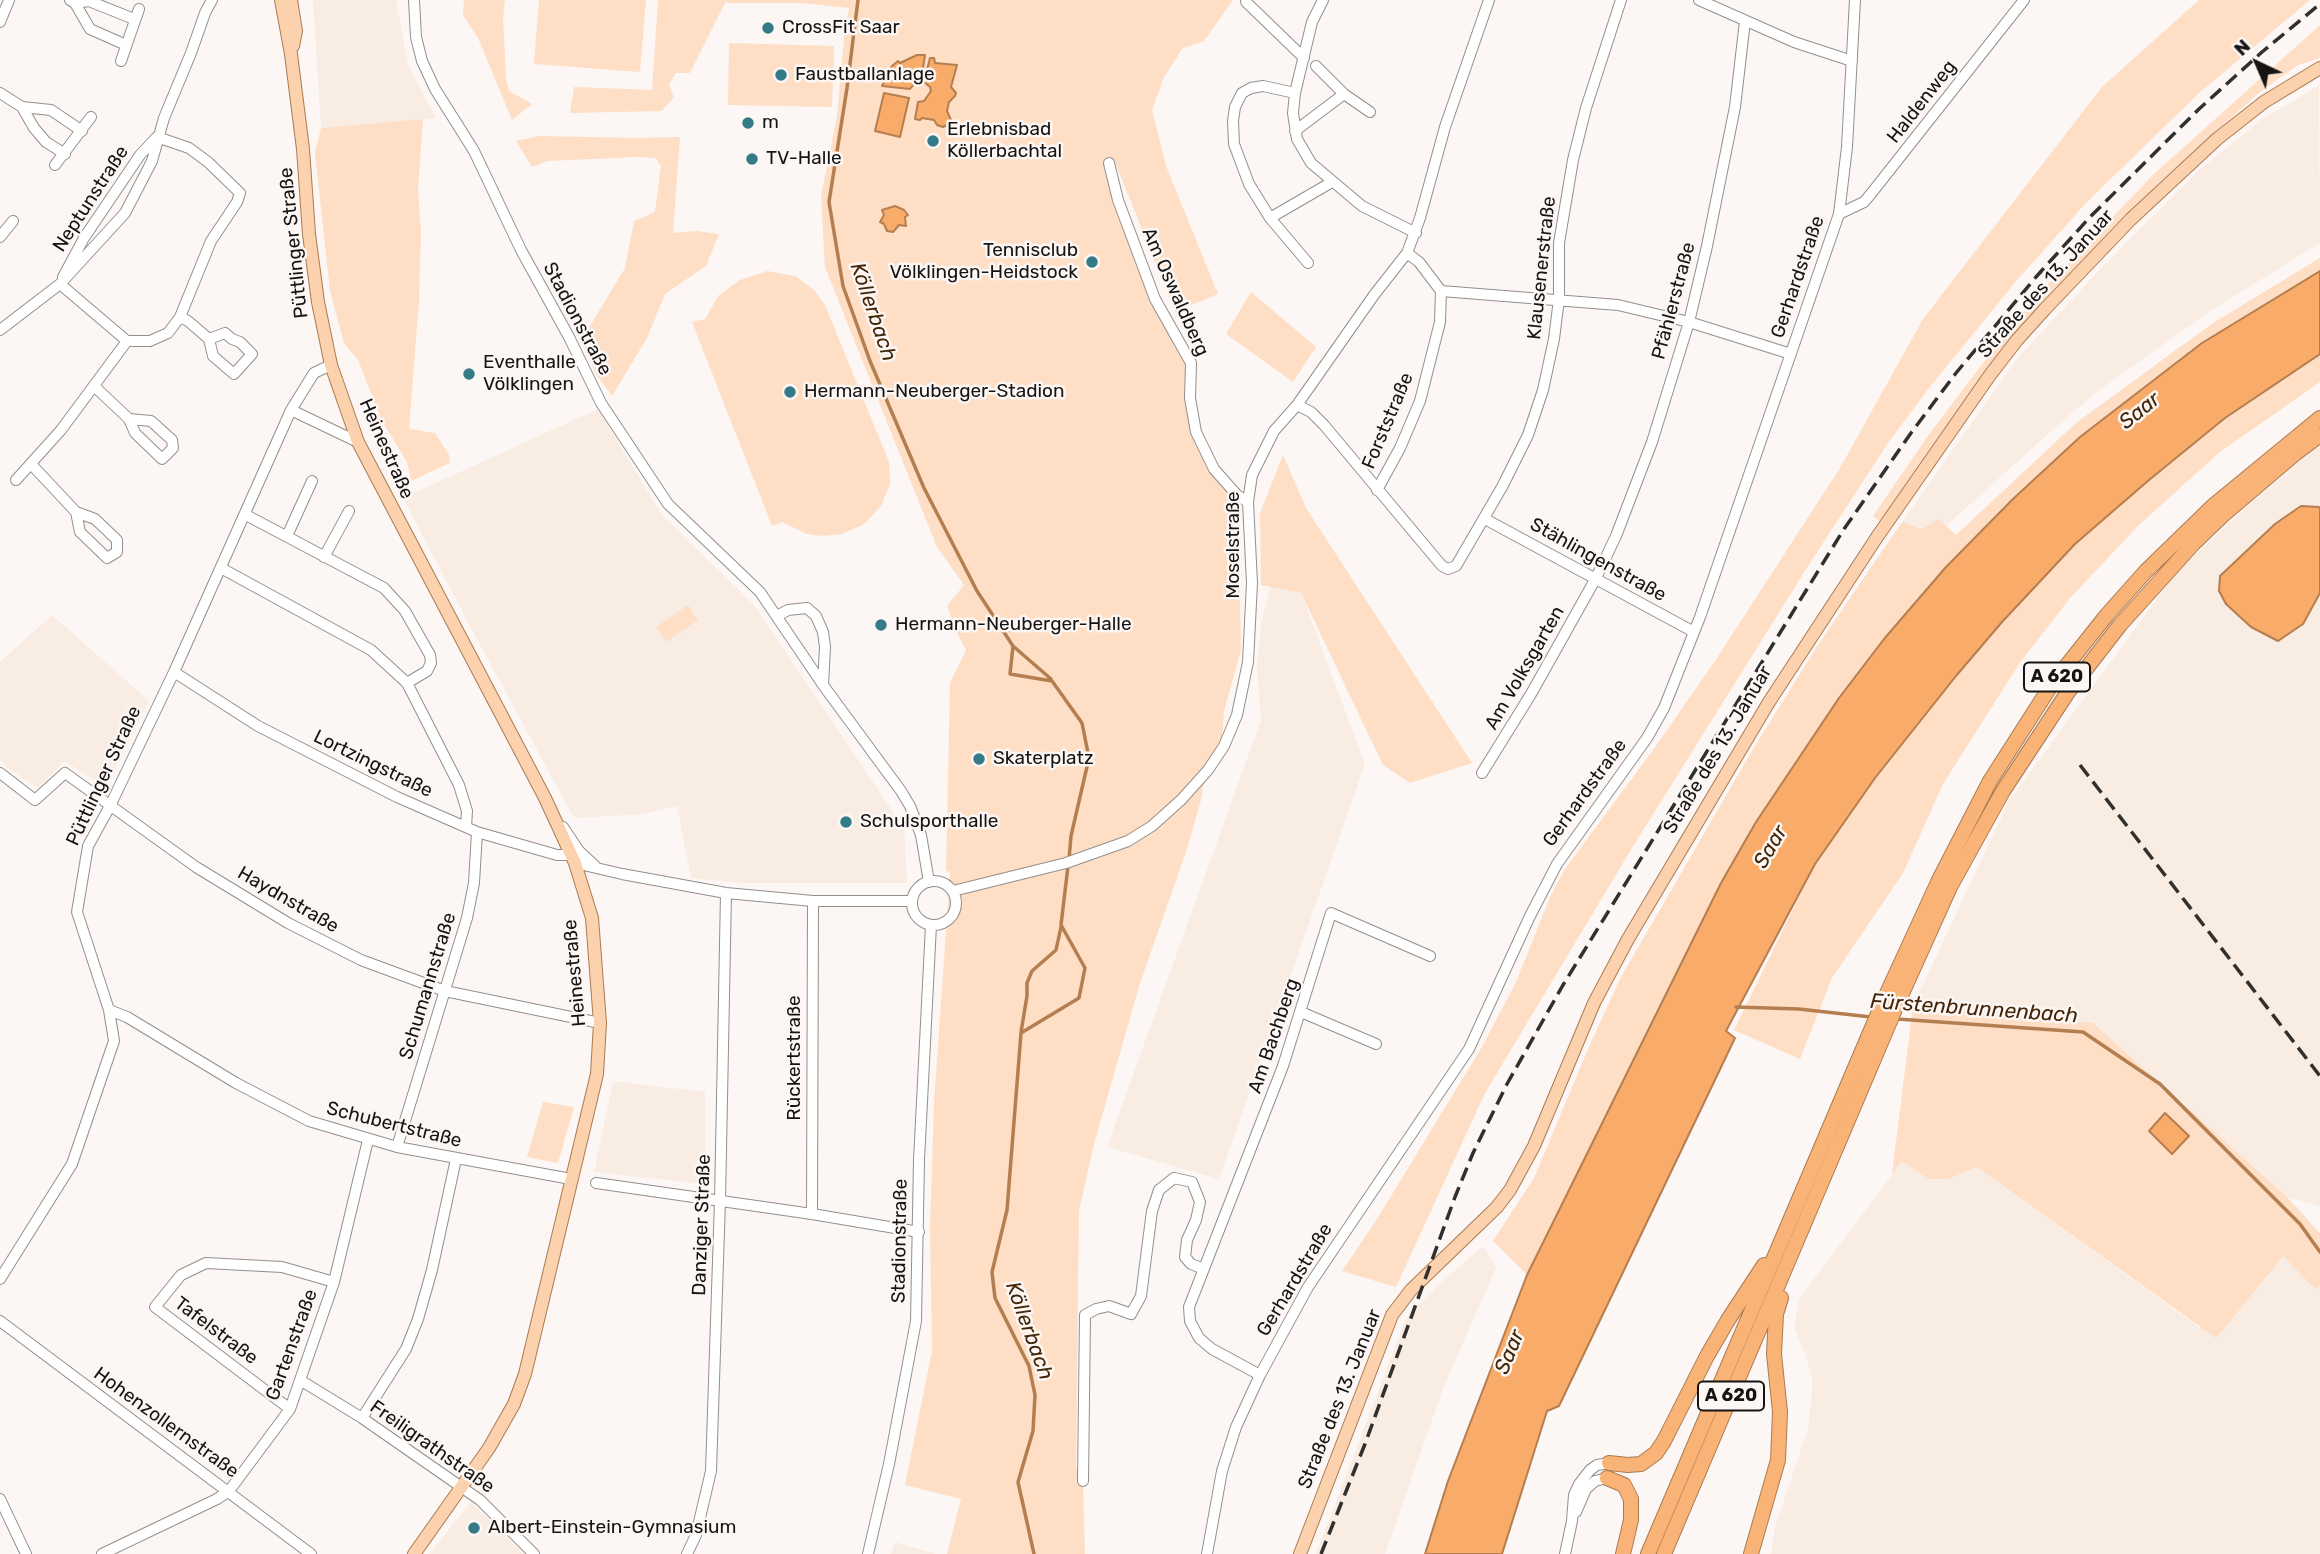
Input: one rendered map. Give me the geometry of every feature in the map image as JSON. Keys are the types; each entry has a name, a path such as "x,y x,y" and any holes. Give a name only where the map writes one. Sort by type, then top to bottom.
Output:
{"highway":[{"name":"A 620","path":"1648,1554 1791,1236 1964,829 1996,770 2052,684 2106,616 2183,534 2248,475 2320,418"},
{"name":"A 620","path":"1890,1005 1977,837 2030,748 2076,682 2120,625 2193,544 2260,483 2320,435"},
{"name":"A 620","path":"1664,1554 1791,1236"},
{"path":"1609,1463 1641,1464 1656,1452 1728,1320 1791,1236"},
{"path":"1751,1554 1778,1460 1780,1412 1774,1354 1776,1314 1791,1236"},
{"path":"1607,1478 1624,1485 1631,1499 1631,1520 1623,1554"}],"main road":[{"name":"Püttlinger Straße","path":"281,0 303,149 309,234 318,302 331,365"},
{"name":"Püttlinger Straße","path":"291,0 296,31 291,54"},
{"name":"Straße des 13. Januar","path":"1300,1554 1392,1315 1411,1290 1497,1207 1510,1190 1534,1146 1594,1003 1628,939 1769,702 1883,528 1990,375 2054,299 2131,219 2217,139 2264,102 2320,68"},
{"name":"Heinestraße","path":"331,365 358,442 545,798 573,859 592,918 600,1023 597,1074 536,1334 514,1404 489,1448 414,1554"}],"street":[{"path":"0,22 9,0"},
{"name":"Neptunstraße","path":"0,330 60,284 125,213 152,161 157,137 212,0"},
{"name":"Stadionstraße","path":"414,0 416,37 422,61 435,89 474,151 521,250 569,337 601,403 668,504 760,592 910,806 921,835 929,882"},
{"path":"1322,0 1312,22 1295,93 1293,113 1297,139 1311,163 1362,206 1416,233"},
{"name":"Moselstraße","path":"953,891 1066,863 1128,841 1152,826 1181,800 1224,746 1237,715 1246,677 1251,631 1252,583 1248,502 1252,475 1274,431 1297,405 1374,295 1407,253 1416,233 1445,127 1489,0"},
{"name":"Klausenerstraße","path":"1377,490 1442,566 1448,569 1456,566 1485,519 1528,435 1554,338 1559,299 1559,243 1573,160 1586,108 1621,0"},
{"path":"1699,0 1794,42 1852,61"},
{"name":"Gerhardstraße","path":"1208,1554 1222,1471 1236,1427 1260,1375 1308,1287 1469,1049 1556,864 1647,738 1664,708 1694,632 1839,214 1847,147 1855,0"},
{"name":"Haldenweg","path":"1839,214 1864,202 2024,0"},
{"path":"72,1 89,2 136,14 121,61"},
{"path":"72,1 90,29 126,45"},
{"path":"1246,2 1304,58"},
{"name":"Pfählerstraße","path":"1597,578 1652,443 1689,322 1723,173 1735,107 1745,21"},
{"path":"1316,66 1344,94 1370,112"},
{"path":"1295,93 1263,86 1242,93 1235,107 1234,144 1249,184 1270,218 1308,263"},
{"path":"0,93 22,107 51,110 82,131"},
{"path":"1294,131 1344,94"},
{"path":"22,107 46,142 65,154"},
{"path":"55,165 91,117"},
{"path":"60,284 127,341 150,341 168,333 180,317 211,241 240,193 189,148 157,137"},
{"name":"Neptunstraße","path":"60,284 83,238 140,155 157,137"},
{"name":"Am Oswaldberg","path":"1109,163 1118,200 1155,299 1191,363 1190,398 1196,432 1214,469 1237,495 1248,502"},
{"path":"1270,218 1332,182"},
{"path":"2,231 13,221"},
{"path":"1407,253 1419,262 1441,291 1618,305 1689,322 1791,354"},
{"name":"Forststraße","path":"1377,490 1400,448 1420,401 1440,322 1441,291"},
{"path":"180,317 209,339"},
{"path":"16,480 61,430 127,341"},
{"name":"Püttlinger Straße","path":"0,1279 72,1164 114,1041 110,1010 76,912 88,846 174,672 291,410 314,373 331,365"},
{"path":"94,386 129,419"},
{"path":"1297,405 1311,412 1324,425 1377,490"},
{"path":"291,410 358,442"},
{"path":"31,464 76,512 95,519 117,540 117,552 107,558 80,532 76,512"},
{"path":"287,536 312,481"},
{"path":"324,556 349,510"},
{"path":"246,515 384,588 405,611 430,655 431,663 427,671 407,684"},
{"name":"Stählingenstraße","path":"1485,519 1694,632"},
{"path":"221,568 372,650 407,684 459,785 467,811 466,827"},
{"name":"Am Volksgarten","path":"1482,773 1543,674 1597,578"},
{"path":"777,616 788,610 807,608 816,616 823,632 825,647 823,685"},
{"name":"Lortzingstraße","path":"174,672 258,726 324,761 477,832 633,877 726,893 813,901 912,901"},
{"name":"Haydnstraße","path":"0,774 35,800 65,773 196,867 288,923 360,960 445,991 600,1023"},
{"path":"545,798 579,851 597,868"},
{"name":"Schumannstraße","path":"397,1147 472,895 477,832"},
{"path":"938,881 953,891 956,902 953,914 944,923 931,925 922,921 914,912 912,901 921,886 938,881"},
{"name":"Danziger Straße","path":"687,1554 696,1535 711,1471 726,893"},
{"name":"Rückertstraße","path":"812,1214 813,901"},
{"name":"Am Bachberg","path":"1260,1375 1212,1349 1199,1338 1190,1321 1189,1307 1251,1152 1301,1012 1331,913 1430,956"},
{"name":"Stadionstraße","path":"868,1554 889,1464 916,1321 919,1160 931,925"},
{"name":"Schubertstraße","path":"110,1010 127,1017 236,1083 309,1121 397,1147 571,1179"},
{"path":"1301,1012 1376,1044"},
{"name":"Gartenstraße","path":"102,1554 229,1491 290,1409 334,1282 368,1140"},
{"path":"362,1418 400,1359 418,1319 432,1270 456,1159"},
{"path":"1083,1481 1085,1315 1109,1306 1131,1314 1141,1296 1152,1211 1159,1190 1174,1178 1192,1182 1200,1202 1187,1240 1185,1256 1191,1264 1204,1269"},
{"path":"596,1183 919,1232"},
{"name":"Tafelstraße","path":"290,1409 155,1307 181,1275 206,1263 282,1267 334,1282"},
{"name":"Hohenzollernstraße","path":"0,1321 312,1554"},
{"name":"Freiligrathstraße","path":"300,1380 362,1418 480,1500 534,1554"},
{"path":"1565,1554 1574,1495 1583,1477 1597,1465 1609,1463"},
{"path":"1572,1521 1586,1489 1595,1481 1607,1478"},
{"path":"0,1499 26,1554"}],"shaded area":[{"path":"313,0 396,0 408,65 436,118 321,128"},
{"path":"464,0 505,0 503,19 509,91 532,104 512,120 478,38 463,15"},
{"path":"539,0 646,0 640,72 534,64"},
{"path":"658,0 1233,0 1204,41 1183,48 1164,77 1152,110 1166,166 1218,294 1175,312 1115,162 1107,157 1118,200 1155,299 1191,363 1196,432 1225,488 1238,524 1241,650 1224,711 1222,739 1207,761 1201,800 1187,849 1140,983 1094,1144 1079,1211 1076,1468 1083,1481 1085,1554 947,1554 961,1499 905,1485 932,1351 930,1228 934,1103 950,873 946,870 950,683 966,650 947,606 964,585 937,547 825,267 821,196 837,116 849,8 803,3 725,3 690,73 676,73 669,85 674,97 662,111 570,113 574,87 652,90"},
{"path":"2199,0 2310,0 2198,94 2086,203 2017,280 1929,388 1888,443 1810,563 1632,848 1485,1093 1396,1287 1342,1271 1377,1219 1482,1047 1516,982 1551,895 1565,869 1717,658 1840,468 1923,319 2102,87"},
{"path":"2320,25 2320,58 2298,65 2260,92 2110,231 1998,353 1881,522 1873,516 1930,433 2008,330 2046,286 2154,174"},
{"name":"Faustballanlage","path":"729,43 834,46 832,107 728,105"},
{"path":"2319,86 2320,243 2207,313 2106,385 1946,526 1938,519 1922,529 1902,522 2016,360 2105,264 2199,170 2265,117"},
{"path":"423,119 418,191 421,232 419,301 409,429 435,433 449,455 450,463 411,481 407,462 382,421 358,360 344,343 330,291 315,153 321,128"},
{"path":"540,136 680,137 673,233 696,231 719,234 706,266 665,294 647,338 612,396 596,374 581,341 625,268 634,221 655,212 661,166 656,158 637,157 547,161 532,167 516,141"},
{"path":"2320,258 2320,271 2202,343 2080,437 2013,499 1946,567 1839,698 1756,822 1721,882 1527,1275 1493,1241 1534,1178 1621,977 1753,749 1816,648 1902,522 1922,529 1938,519 1956,535 2076,423 2213,323"},
{"name":"Hermann-Neuberger-Stadion","path":"767,271 795,276 814,290 825,305 889,462 890,484 881,506 863,525 841,534 807,534 782,522 772,526 692,322 705,319 718,296 740,280"},
{"path":"1251,292 1316,347 1293,382 1226,334"},
{"path":"2320,354 2320,382 2220,452 2139,525 2071,597 2019,664 1943,784 1903,873 1832,978 1800,1059 1734,1030 1815,864 1875,778 2002,622 2075,544 2149,480 2225,418"},
{"path":"598,409 661,514 754,605 904,828 907,883 740,883 691,878 677,806 644,814 577,818 573,816 403,498"},
{"path":"2320,444 2320,1206 2287,1197 2093,1023 1913,1006 2009,801 2175,574"},
{"path":"1283,455 1306,508 1472,763 1410,783 1383,765 1301,593 1261,585 1260,513"},
{"path":"1270,587 1301,593 1365,764 1219,1179 1107,1147 1261,720 1257,666 1261,624"},
{"path":"688,605 698,620 666,642 656,627"},
{"path":"52,615 149,701 106,787 64,761 38,788 0,760 0,662"},
{"path":"1913,1006 2093,1023 2287,1197 2320,1233 2320,1285 2315,1289 2283,1256 2216,1338 1977,1167 1949,1179 1929,1179 1902,1161 1892,1174"},
{"path":"613,1081 705,1092 705,1184 594,1172"},
{"path":"543,1102 574,1107 558,1163 527,1157"},
{"path":"1902,1161 1949,1179 1977,1167 2200,1328 2283,1256 2315,1289 2320,1285 2320,1554 1771,1554 1775,1527 1808,1428 1813,1383 1805,1353 1794,1328 1799,1299"},
{"path":"1483,1246 1496,1268 1444,1386 1385,1554 1316,1554 1409,1314"},
{"name":"Albert-Einstein-Gymnasium","path":"471,1502 524,1554 429,1554"},
{"path":"895,1542 935,1554 891,1554"}],"water":[{"path":"917,55 925,55 921,81 910,89 882,86 892,66 898,61 900,63"},
{"path":"930,58 934,58 935,63 957,65 951,87 956,93 949,102 947,111 951,120 943,127 937,125 934,120 915,119 918,102 924,101 931,91 924,82"},
{"path":"884,93 909,98 900,137 875,131"},
{"path":"895,206 908,215 905,217 906,226 899,225 893,232 887,231 880,222 884,215 882,210"},
{"name":"Saar","path":"2320,271 2320,354 2225,418 2075,544 1956,676 1875,778 1815,864 1726,1031 1735,1038 1559,1406 1547,1411 1502,1554 1425,1554 1448,1481 1527,1275 1721,883 1756,822 1839,698 1884,639 1946,567 2013,499 2080,437 2202,343"},
{"path":"2301,506 2320,509 2320,593 2303,624 2278,641 2251,627 2226,604 2219,591 2220,576 2275,524"},
{"path":"2165,1113 2189,1136 2172,1154 2149,1131"}],"waterway":[{"name":"Köllerbach","path":"858,0 829,202 843,286 870,361 924,488 977,591 1013,646 1010,674 1052,681 1082,723 1089,758 1071,836 1069,859"},
{"name":"Köllerbach","path":"1013,646 1051,679"},
{"name":"Köllerbach","path":"1034,1554 1018,1482 1033,1431 1035,1395 1029,1366 995,1298 992,1272 1007,1210 1021,1033 1079,998 1085,968 1061,925 1068,866"},
{"name":"Köllerbach","path":"1021,1032 1027,983 1032,971 1056,950 1061,927"},
{"name":"Fürstenbrunnenbach","path":"1736,1007 1799,1009 1871,1017"},
{"name":"Fürstenbrunnenbach","path":"1897,1019 2083,1032 2160,1084 2300,1224 2320,1252"}],"railway":[{"path":"1321,1554 1365,1444 1455,1197 1507,1084 1563,985 1844,529 1956,373 2090,217 2199,109 2320,4"},
{"path":"2080,765 2320,1076"}],"place":[{"name":"CrossFit Saar","path":"768,28"},
{"name":"Faustballanlage","path":"781,75"},
{"name":"m","path":"748,123"},
{"name":"Erlebnisbad Köllerbachtal","path":"933,141"},
{"name":"TV-Halle","path":"752,159"},
{"name":"Tennisclub Völklingen-Heidstock","path":"1092,262"},
{"name":"Eventhalle Völklingen","path":"469,374"},
{"name":"Hermann-Neuberger-Stadion","path":"790,392"},
{"name":"Hermann-Neuberger-Halle","path":"881,625"},
{"name":"Skaterplatz","path":"979,759"},
{"name":"Schulsporthalle","path":"846,822"},
{"name":"Albert-Einstein-Gymnasium","path":"474,1528"}]}
